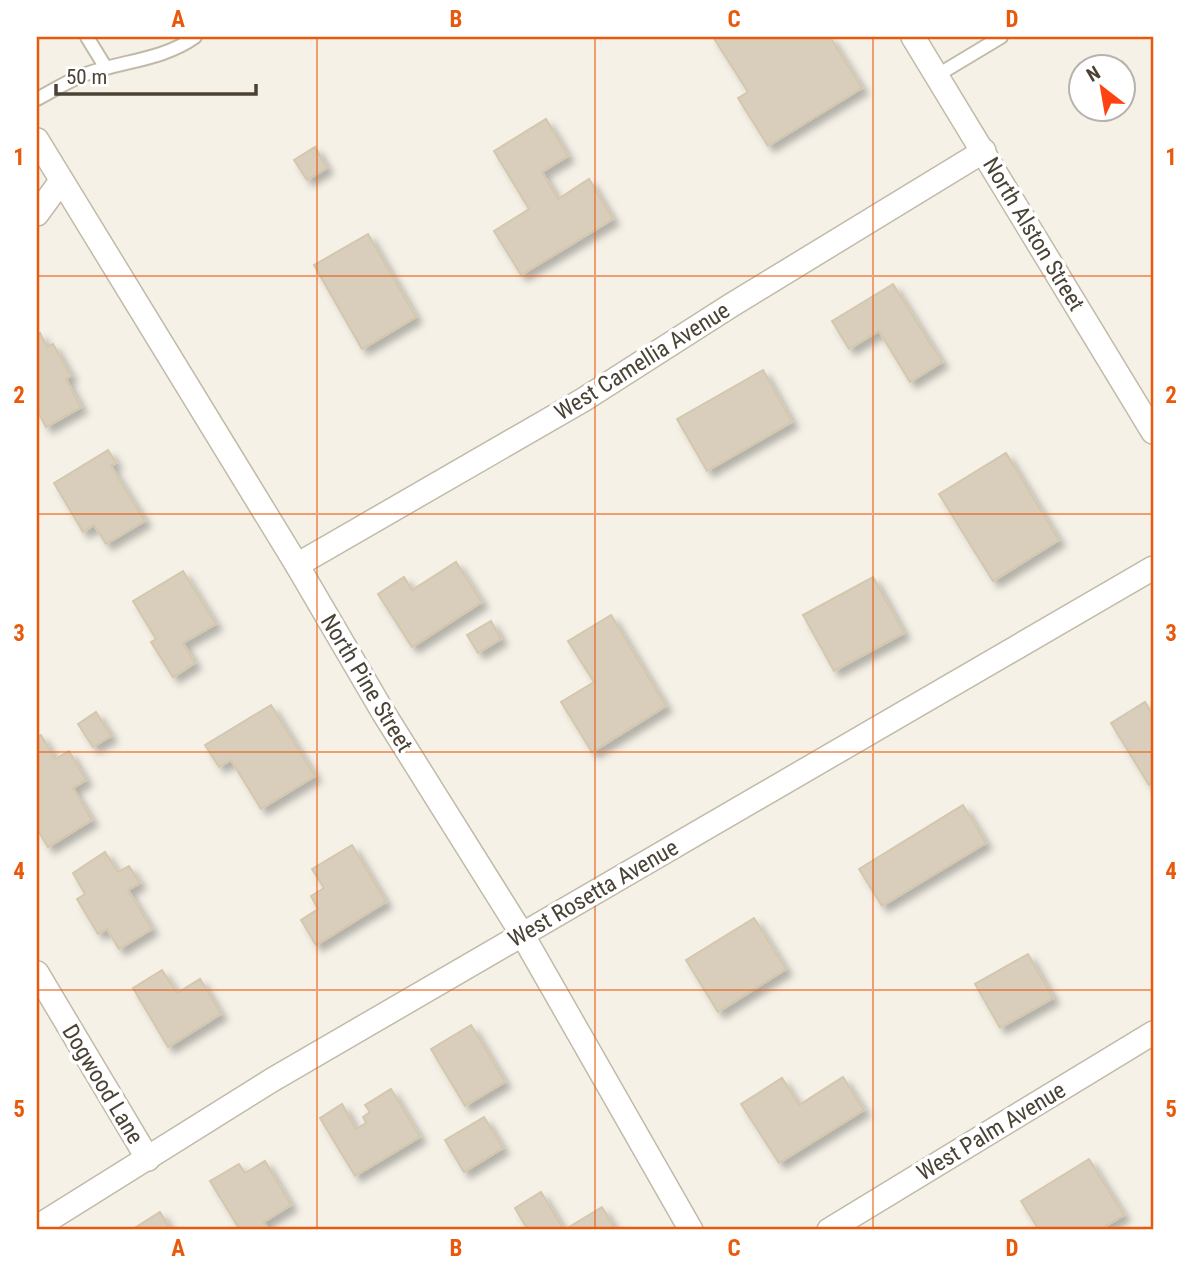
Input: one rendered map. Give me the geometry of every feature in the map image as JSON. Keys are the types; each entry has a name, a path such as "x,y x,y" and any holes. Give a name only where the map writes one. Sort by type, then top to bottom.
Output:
{"street":[{"name":"North Alston Street","path":"913,37 1153,432"},
{"name":"North Pine Street","path":"37,140 297,565 383,712 522,934 691,1230"},
{"name":"West Camellia Avenue","path":"297,565 583,400 730,306 984,151"},
{"path":"37,187 61,181"},
{"path":"37,214 61,181"},
{"name":"West Rosetta Avenue","path":"37,1227 272,1080 1153,568"},
{"name":"Dogwood Lane","path":"37,974 148,1158"},
{"name":"West Palm Avenue","path":"829,1230 1153,1033"}],"lane":[{"path":"87,37 106,68"},
{"path":"37,99 84,75 147,58 187,43 195,37"},
{"path":"936,76 995,38"}],"building":[{"path":"713,37 830,37 862,88 768,146 738,98 748,92"},
{"path":"546,119 568,156 542,172 558,199 589,179 613,219 521,275 494,231 529,209 494,151"},
{"path":"315,147 327,168 307,180 294,160"},
{"path":"368,234 416,317 362,349 314,265"},
{"path":"893,284 942,362 910,382 879,331 849,349 832,321"},
{"path":"40,333 47,347 53,344 71,376 66,379 81,407 46,427 37,410 37,335"},
{"path":"763,370 792,422 707,471 677,419"},
{"path":"108,450 116,463 111,466 145,521 106,544 94,525 83,532 54,483"},
{"path":"1006,453 1059,540 993,581 939,494"},
{"path":"456,562 482,602 412,647 378,594 404,577 412,590"},
{"path":"183,571 216,624 183,643 195,663 173,677 151,642 156,639 133,601"},
{"path":"873,577 904,633 834,671 803,615"},
{"path":"611,615 666,706 592,752 561,702 594,682 568,641"},
{"path":"491,621 501,639 478,653 467,635"},
{"path":"1145,702 1153,716 1153,782 1149,785 1111,723"},
{"path":"271,705 315,776 261,809 231,760 219,767 205,745"},
{"path":"96,712 111,736 93,747 78,724"},
{"path":"41,735 55,759 69,751 86,780 73,788 92,820 48,847 37,829 37,737"},
{"path":"963,805 986,843 882,906 859,869"},
{"path":"352,845 386,902 316,945 301,920 318,909 311,896 324,888 312,869"},
{"path":"105,852 118,872 129,866 140,883 128,890 152,929 119,949 107,929 98,934 77,899 85,894 73,873"},
{"path":"754,918 786,969 718,1012 686,960"},
{"path":"1028,954 1053,998 1000,1028 975,984"},
{"path":"162,970 177,993 200,979 221,1014 168,1047 133,988"},
{"path":"471,1025 505,1082 465,1106 431,1049"},
{"path":"843,1077 864,1110 779,1163 741,1104 782,1078 799,1105"},
{"path":"391,1089 420,1137 355,1176 320,1118 342,1104 356,1129 366,1123 363,1117 370,1112 365,1105"},
{"path":"484,1117 503,1148 464,1172 445,1140"},
{"path":"1089,1159 1124,1215 1099,1230 1039,1230 1021,1201"},
{"path":"265,1161 291,1205 264,1222 268,1229 266,1230 240,1230 210,1181 239,1164 245,1173"},
{"path":"541,1192 564,1230 528,1230 515,1208"},
{"path":"602,1207 616,1230 564,1230"},
{"path":"160,1212 171,1230 138,1230 136,1227"}]}
